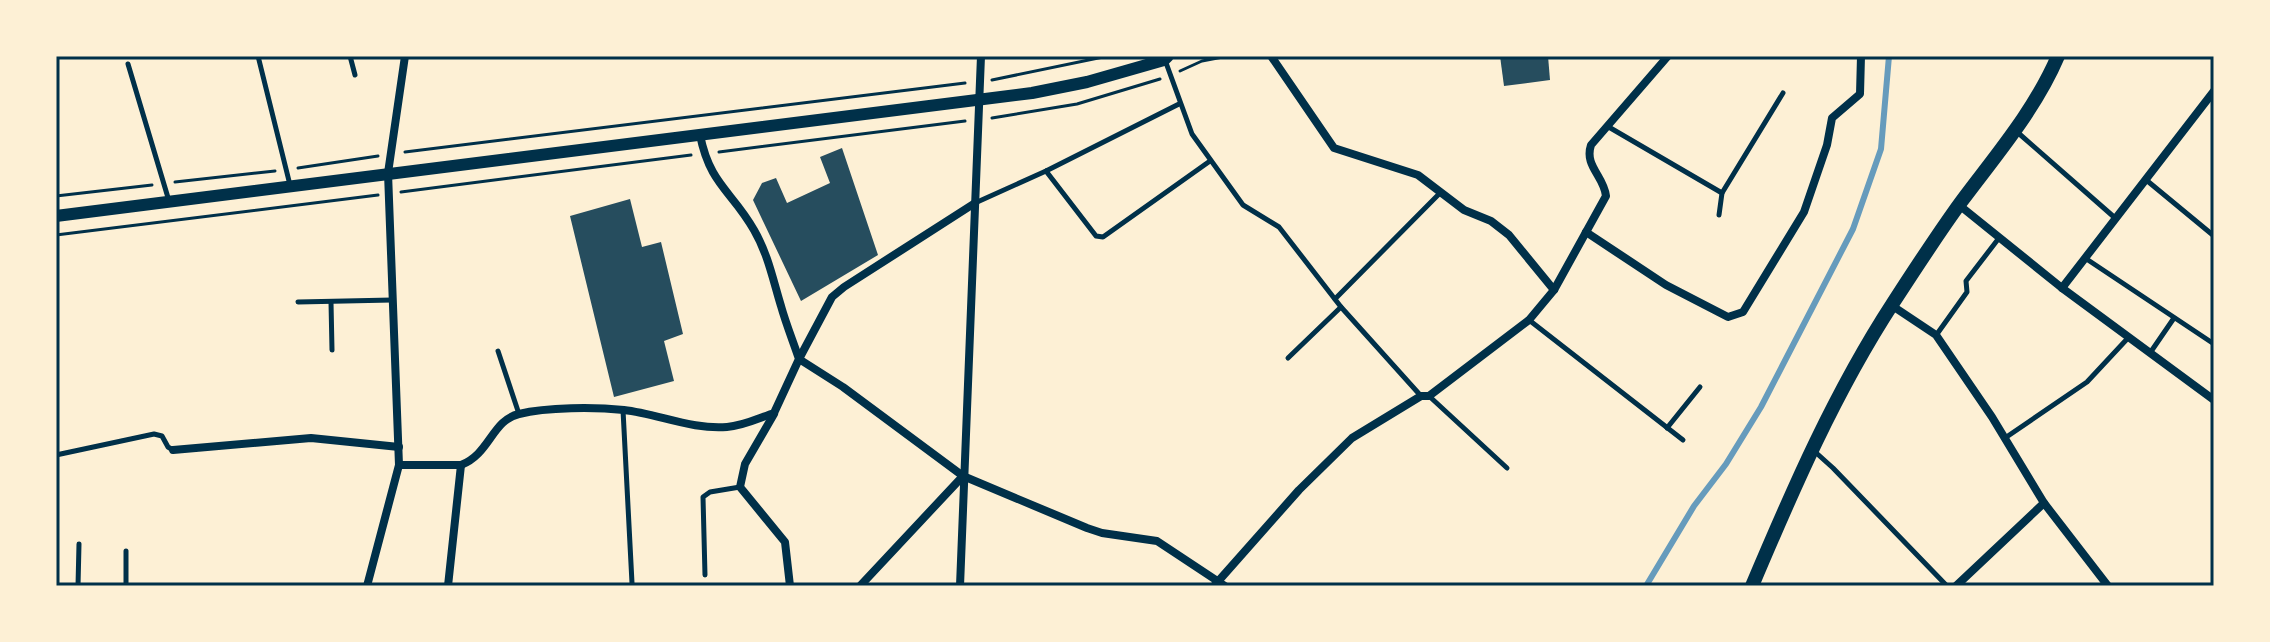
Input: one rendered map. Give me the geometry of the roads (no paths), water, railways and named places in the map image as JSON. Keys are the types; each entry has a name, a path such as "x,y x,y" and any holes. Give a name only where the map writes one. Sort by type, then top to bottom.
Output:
{"main road":[{"path":"1752,586 1811,449 1850,374 1891,305 2015,130 2048,79 2058,56"}],"street":[{"path":"367,586 399,465 388,173 405,56"},
{"path":"960,586 981,56"},
{"path":"1271,56 1334,148 1418,175 1464,210 1491,221 1509,235 1554,290"},
{"path":"700,135 703,154 718,184 754,229 772,271 799,359 843,387 963,476 1087,528 1157,541 1219,585 1299,490 1352,438 1425,396 1529,320 1554,290 1606,196 1589,157 1591,145 1668,56"},
{"path":"1586,232 1666,285 1728,317 1743,312 1804,212 1827,145 1832,118 1860,94 1861,56"},
{"path":"56,216 980,99 1087,82 1166,58"},
{"path":"2062,288 2214,91"},
{"path":"790,586 785,542 740,487 745,464 832,297 975,203"},
{"path":"1959,205 2062,288 2214,400"},
{"path":"1891,305 1936,335 2044,503 2108,586"},
{"path":"399,465 461,465 479,456 500,425 519,414 623,410 726,428 774,413"},
{"path":"173,450 311,438 399,447"},
{"path":"448,586 461,465"},
{"path":"860,586 963,476"},
{"path":"1956,586 2044,503"}],"lane":[{"path":"258,56 290,186"},
{"path":"350,56 355,75"},
{"path":"1166,58 1179,104 1192,134 1243,205 1279,227 1341,307 1425,396 1507,468"},
{"path":"128,64 169,202"},
{"path":"1719,215 1722,193 1783,93"},
{"path":"975,203 1179,104"},
{"path":"1606,125 1722,193"},
{"path":"2015,130 2114,217"},
{"path":"1046,171 1096,236 1103,237 1210,161"},
{"path":"2145,179 2214,236"},
{"path":"1335,299 1440,193"},
{"path":"1936,335 1967,292 1966,281 1999,238"},
{"path":"2084,257 2214,344"},
{"path":"298,302 392,300"},
{"path":"331,302 332,350"},
{"path":"1288,358 1341,307"},
{"path":"2150,353 2174,318"},
{"path":"1529,320 1683,440"},
{"path":"2005,438 2087,382 2128,337"},
{"path":"498,351 519,414"},
{"path":"1667,428 1700,387"},
{"path":"623,410 632,583"},
{"path":"56,455 154,434 162,436 173,450"},
{"path":"1811,449 1947,586"},
{"path":"705,575 703,497 710,492 740,487"},
{"path":"78,586 79,544"},
{"path":"126,551 126,586"}],"waterway":[{"path":"1646,586 1694,506 1726,464 1761,407 1853,229 1881,149 1889,56"}]}
